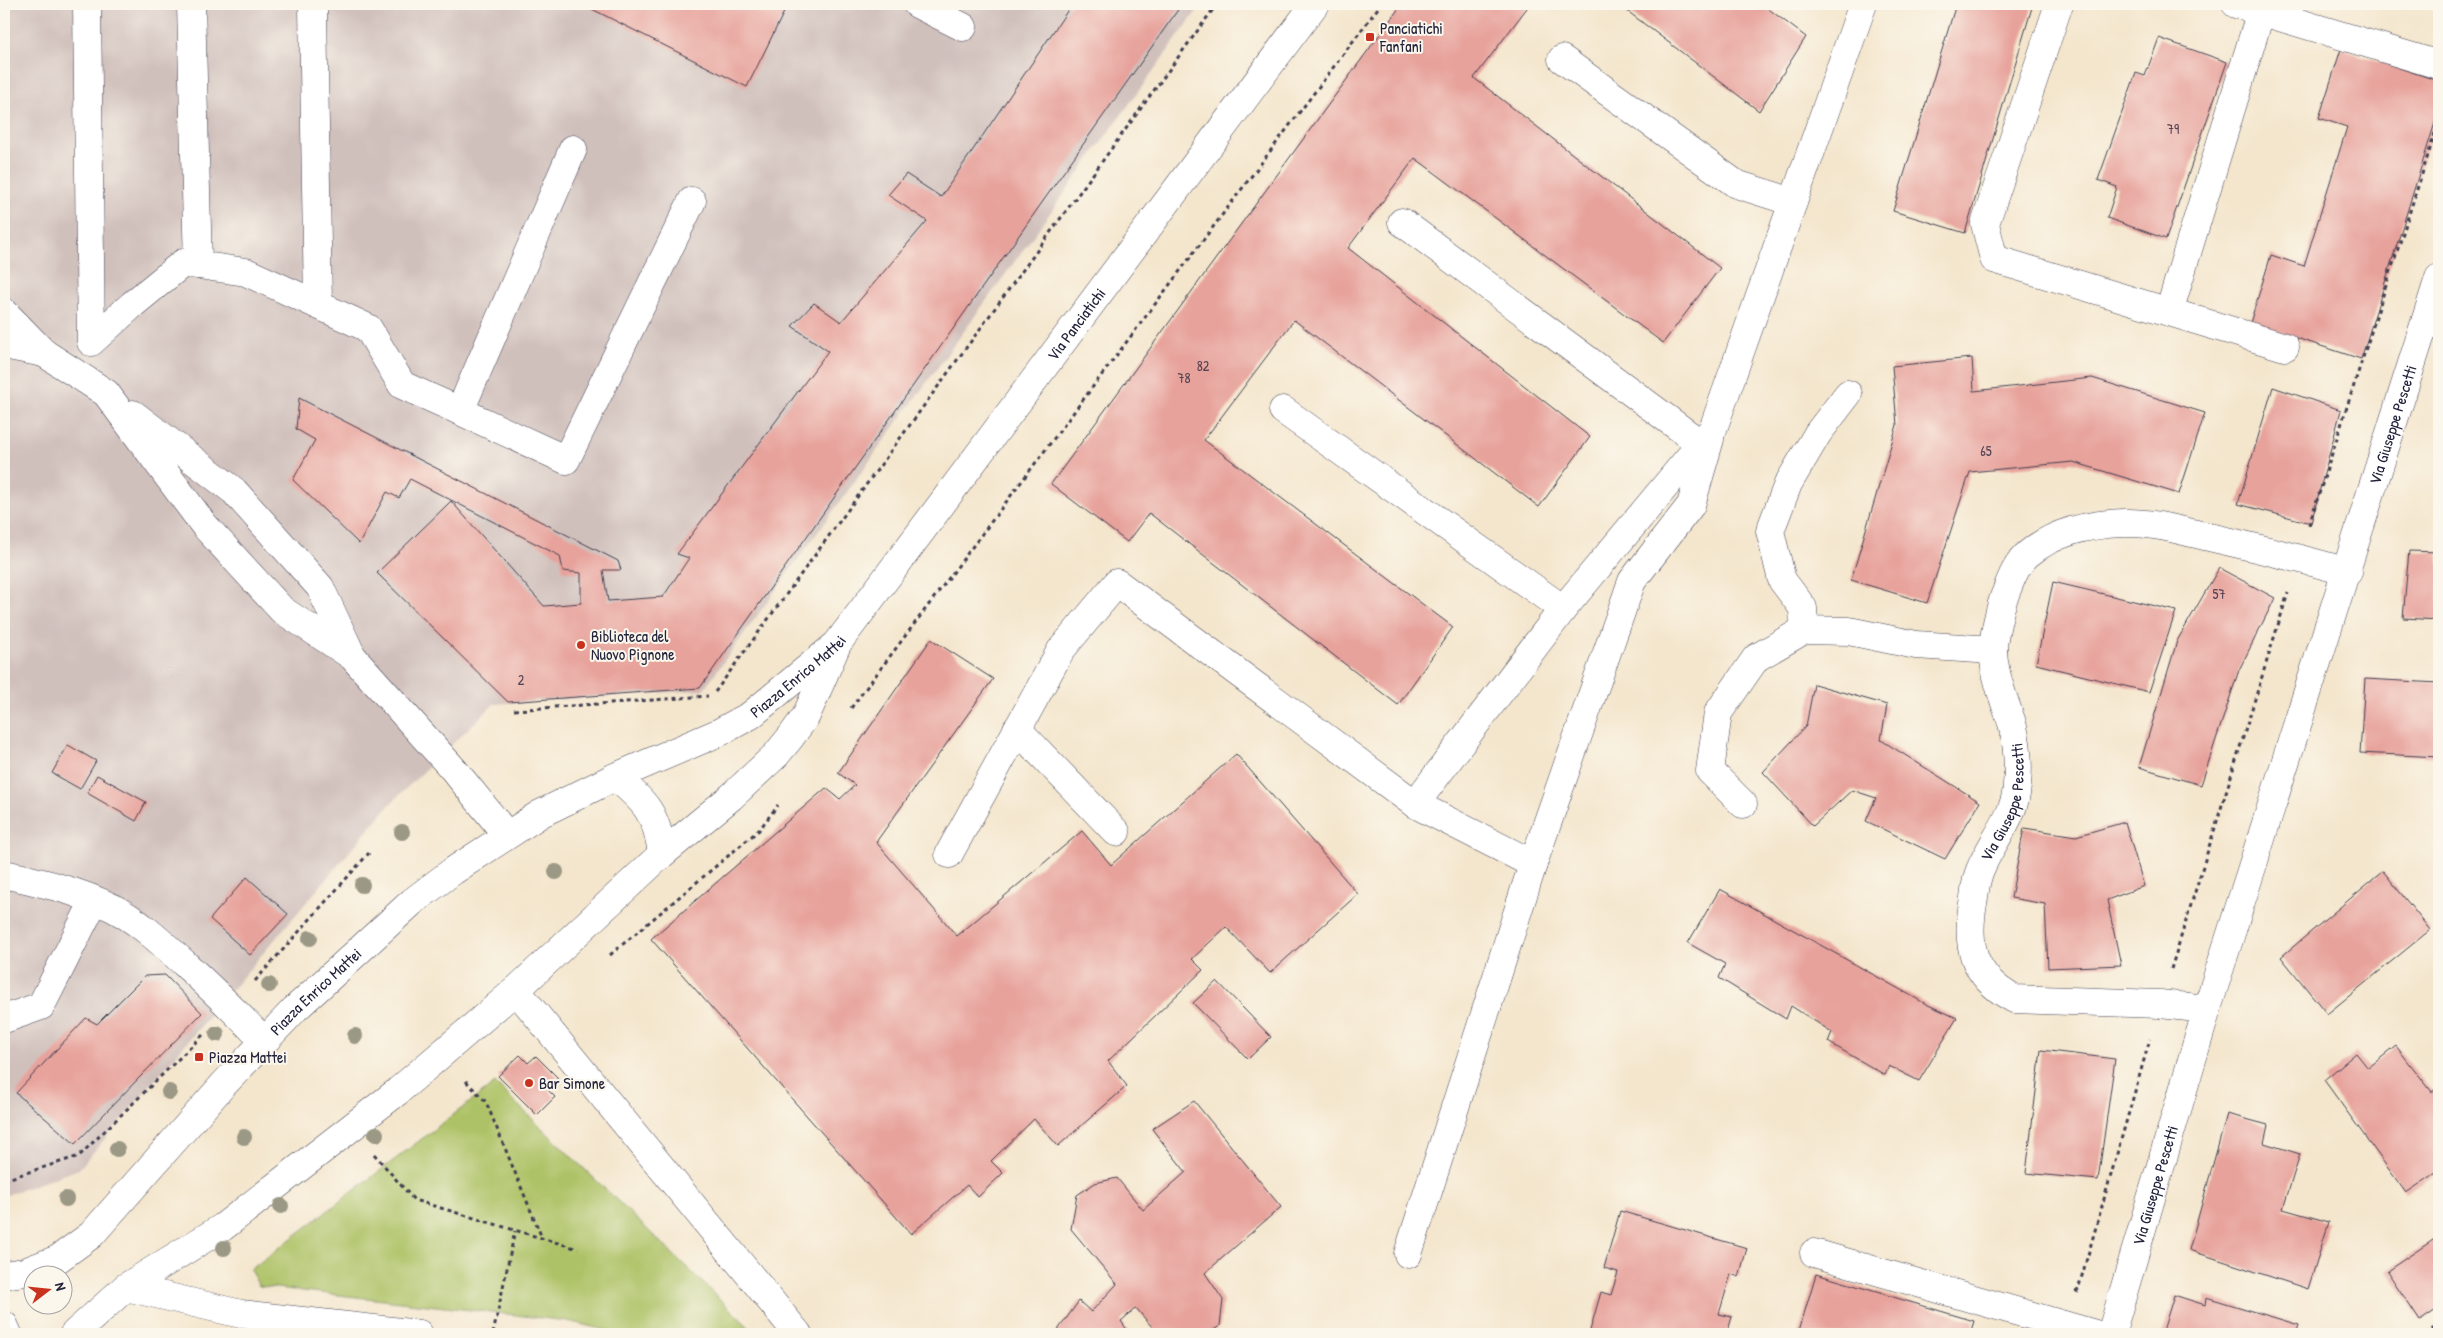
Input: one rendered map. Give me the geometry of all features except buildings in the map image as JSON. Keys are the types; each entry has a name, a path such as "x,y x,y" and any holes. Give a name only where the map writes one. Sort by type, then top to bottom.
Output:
{"street":[{"path":"87,4 91,342"},
{"path":"191,4 198,265"},
{"path":"917,4 963,27"},
{"name":"Via Panciatichi","path":"837,644 1315,4"},
{"path":"1408,1254 1533,864 1632,581 1691,506 1707,436 1863,4"},
{"path":"2059,4 1985,224 1994,259 2285,347"},
{"path":"313,7 318,305"},
{"path":"2169,312 2248,8 2439,65"},
{"path":"1562,59 1736,184 1793,202"},
{"path":"460,411 572,149"},
{"path":"4,345 54,360 91,342 183,263 246,272 368,328 402,385 566,460 692,201"},
{"path":"1402,222 1707,436"},
{"name":"Via Giuseppe Pescetti","path":"2111,1334 2207,1009 2348,572 2439,278"},
{"path":"4,312 54,360 106,394 234,491 320,588 352,656"},
{"path":"106,394 204,525 282,610 352,656 454,770 506,834"},
{"path":"1804,630 1803,608 1782,580 1770,531 1788,484 1818,433 1848,394"},
{"path":"1283,410 1564,609"},
{"path":"1415,804 1564,609 1707,436"},
{"name":"Via Giuseppe Pescetti","path":"2207,1009 2160,1004 2014,999 2001,992 1988,981 1975,961 1969,935 1979,872 2010,814 2018,786 2012,725 2001,694 1993,650 2003,600 2012,575 2026,554 2052,537 2090,526 2125,523 2157,526 2298,558 2348,572"},
{"path":"949,854 1061,650 1117,583 1415,804 1533,864"},
{"path":"1743,804 1710,771 1718,713 1756,658 1804,630 1849,631 1916,645 1993,650"},
{"name":"Piazza Enrico Mattei","path":"4,1275 24,1272 58,1259 91,1235 154,1162 264,1041 324,981 412,902 506,834 540,814 615,777 706,738 751,715 837,644"},
{"name":"Piazza Enrico Mattei","path":"74,1334 126,1287 222,1227 397,1092 440,1053 516,990 662,854 731,797 786,744 806,716 837,644"},
{"path":"1017,729 1116,832"},
{"path":"615,777 638,796 652,813 659,832 662,854"},
{"path":"4,874 46,883 94,900 112,908 146,929 232,1007 264,1041"},
{"path":"4,1019 41,1006 94,900"},
{"path":"516,990 798,1334"},
{"path":"1814,1253 2095,1334"},
{"path":"126,1287 224,1310 259,1325 419,1334"},
{"path":"4,1325 8,1334"}],"path":[{"path":"514,710 713,695 1216,4"},
{"path":"2038,1317 2040,1312 2072,1312 2160,1004 2298,558 2439,121"},
{"path":"4,1180 79,1156 232,1007 369,853"},
{"path":"463,1078 486,1102 542,1239"},
{"path":"351,1127 414,1200 578,1249"},
{"path":"493,1334 515,1231"},
{"path":"2425,1334 2439,1325"}],"shaded area":[{"path":"4,4 1202,4 703,690 494,704 391,803 79,1169 4,1196"}],"green space":[{"path":"495,1083 756,1334 621,1334 568,1321 259,1286 250,1270"}],"place":[{"name":"Panciatichi Fanfani","path":"1370,37"},
{"name":"Biblioteca del Nuovo Pignone","path":"581,645"},
{"name":"Piazza Mattei","path":"199,1057"},
{"name":"Bar Simone","path":"529,1083"}]}
